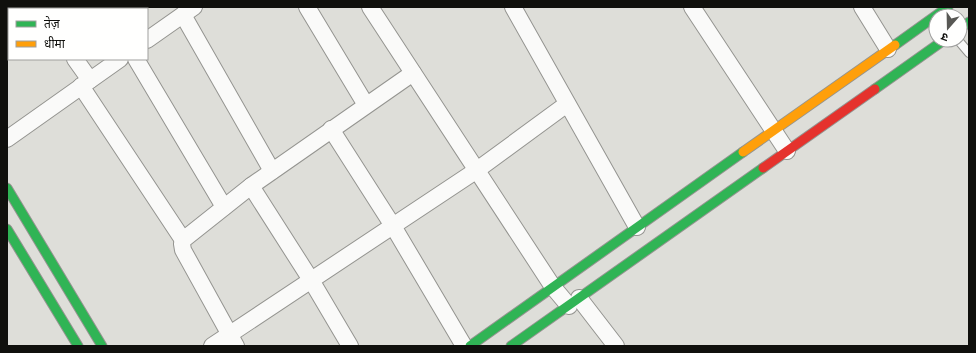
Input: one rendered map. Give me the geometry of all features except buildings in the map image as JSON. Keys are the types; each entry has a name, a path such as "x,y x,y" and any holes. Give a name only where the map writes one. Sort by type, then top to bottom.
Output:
{"main road":[{"path":"470,346 948,7"},
{"path":"511,346 933,48"},
{"path":"830,90 848,109"},
{"path":"7,188 102,346"},
{"path":"7,229 78,346"}],"street":[{"path":"307,7 366,105"},
{"path":"370,7 553,287 574,302 616,346"},
{"path":"514,7 637,228"},
{"path":"692,7 787,151"},
{"path":"862,7 888,49"},
{"path":"148,39 182,11 272,171"},
{"path":"75,60 85,83 183,240 183,250 232,340"},
{"path":"7,139 119,60"},
{"path":"137,60 224,207"},
{"path":"183,240 251,186 413,73"},
{"path":"212,346 232,340 311,280 477,170 568,104"},
{"path":"331,129 393,226 464,346"},
{"path":"251,186 311,280 350,346"}],"traffic: fast":[{"path":"895,45 948,7"},
{"path":"875,89 933,48"},
{"path":"470,346 743,152"},
{"path":"511,346 763,168"},
{"path":"7,188 102,346"},
{"path":"7,229 78,346"}],"traffic: slow":[{"path":"743,152 895,45"}],"traffic: jam":[{"path":"763,168 875,89"}]}
